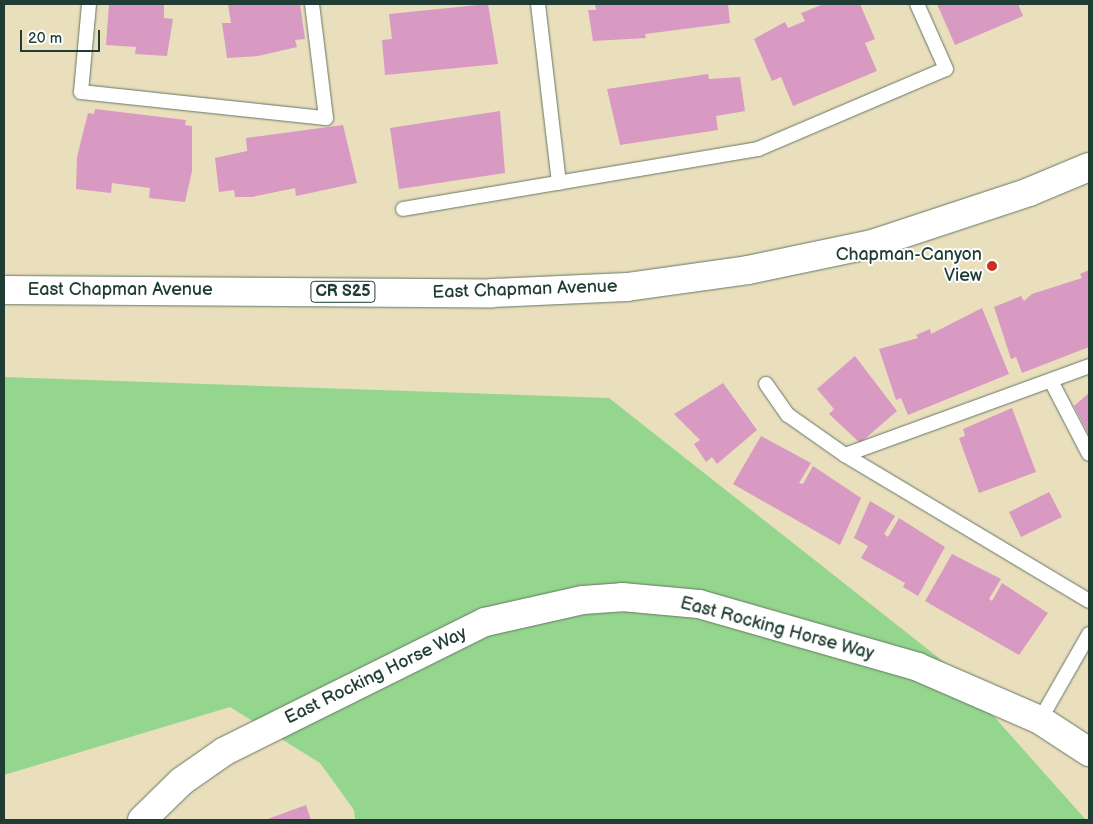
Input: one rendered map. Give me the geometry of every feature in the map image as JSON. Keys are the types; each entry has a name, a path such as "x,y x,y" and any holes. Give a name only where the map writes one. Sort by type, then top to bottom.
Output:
{"main road":[{"name":"East Chapman Avenue","path":"4,290 502,293 627,287 748,270 872,244 1004,201 1089,167"},
{"name":"East Rocking Horse Way","path":"142,820 182,782 225,751 485,622 582,600 622,597 699,604 918,667 1040,720 1089,752"}],"lane":[{"path":"89,4 81,92 326,118 312,4"},
{"path":"538,4 559,183"},
{"path":"403,209 758,149 946,69 917,4"},
{"path":"845,455 1089,366"},
{"path":"1051,381 1089,454"},
{"path":"766,384 788,415 845,455 1089,601"},
{"path":"1040,720 1089,634"}],"green space":[{"path":"4,377 609,398 949,666 1086,820 355,820 354,810 320,763 230,707 4,775"}],"building":[{"path":"109,4 164,4 164,18 173,19 167,56 135,54 136,47 106,45"},
{"path":"228,4 300,4 305,39 295,40 297,47 258,56 227,58 222,23 231,23"},
{"path":"488,4 498,64 385,75 382,40 392,39 389,14"},
{"path":"595,4 728,4 730,23 645,34 646,38 593,41 588,10 596,10"},
{"path":"824,4 860,4 875,39 865,43 877,71 793,106 781,77 772,81 754,39 785,22 788,28 805,21 801,13"},
{"path":"937,4 1018,4 1023,16 955,45"},
{"path":"708,74 709,79 740,77 745,111 716,116 718,130 620,145 607,89"},
{"path":"95,109 186,120 185,125 192,126 192,171 185,202 149,198 150,188 112,183 111,193 76,189 77,157 88,113 94,114"},
{"path":"500,111 505,173 399,189 390,128"},
{"path":"343,125 357,183 296,196 295,188 252,197 235,197 234,190 219,192 215,158 247,151 246,138"},
{"path":"1089,270 1089,347 1022,373 1016,357 1011,359 994,307 1021,296 1024,301 1032,294 1082,278 1080,274"},
{"path":"982,308 1009,374 908,415 901,398 896,400 879,349 918,338 916,335 930,329 931,334"},
{"path":"855,356 897,411 860,443 829,414 834,409 817,389"},
{"path":"723,383 757,430 717,464 712,457 706,462 694,444 700,440 674,414"},
{"path":"1089,393 1089,432 1088,433 1074,406"},
{"path":"1012,408 1036,472 979,493 959,438 965,436 963,429"},
{"path":"761,436 811,463 799,483 803,484 813,466 861,498 840,545 733,484"},
{"path":"1049,492 1062,517 1021,537 1009,512"},
{"path":"870,501 895,516 884,534 888,537 899,518 945,547 918,596 903,587 905,583 861,558 868,546 854,538"},
{"path":"952,554 1001,579 989,599 992,601 1002,583 1048,613 1019,655 925,601"},
{"path":"306,805 311,820 265,820"}],"place":[{"name":"Chapman-Canyon View","path":"992,266"}]}
